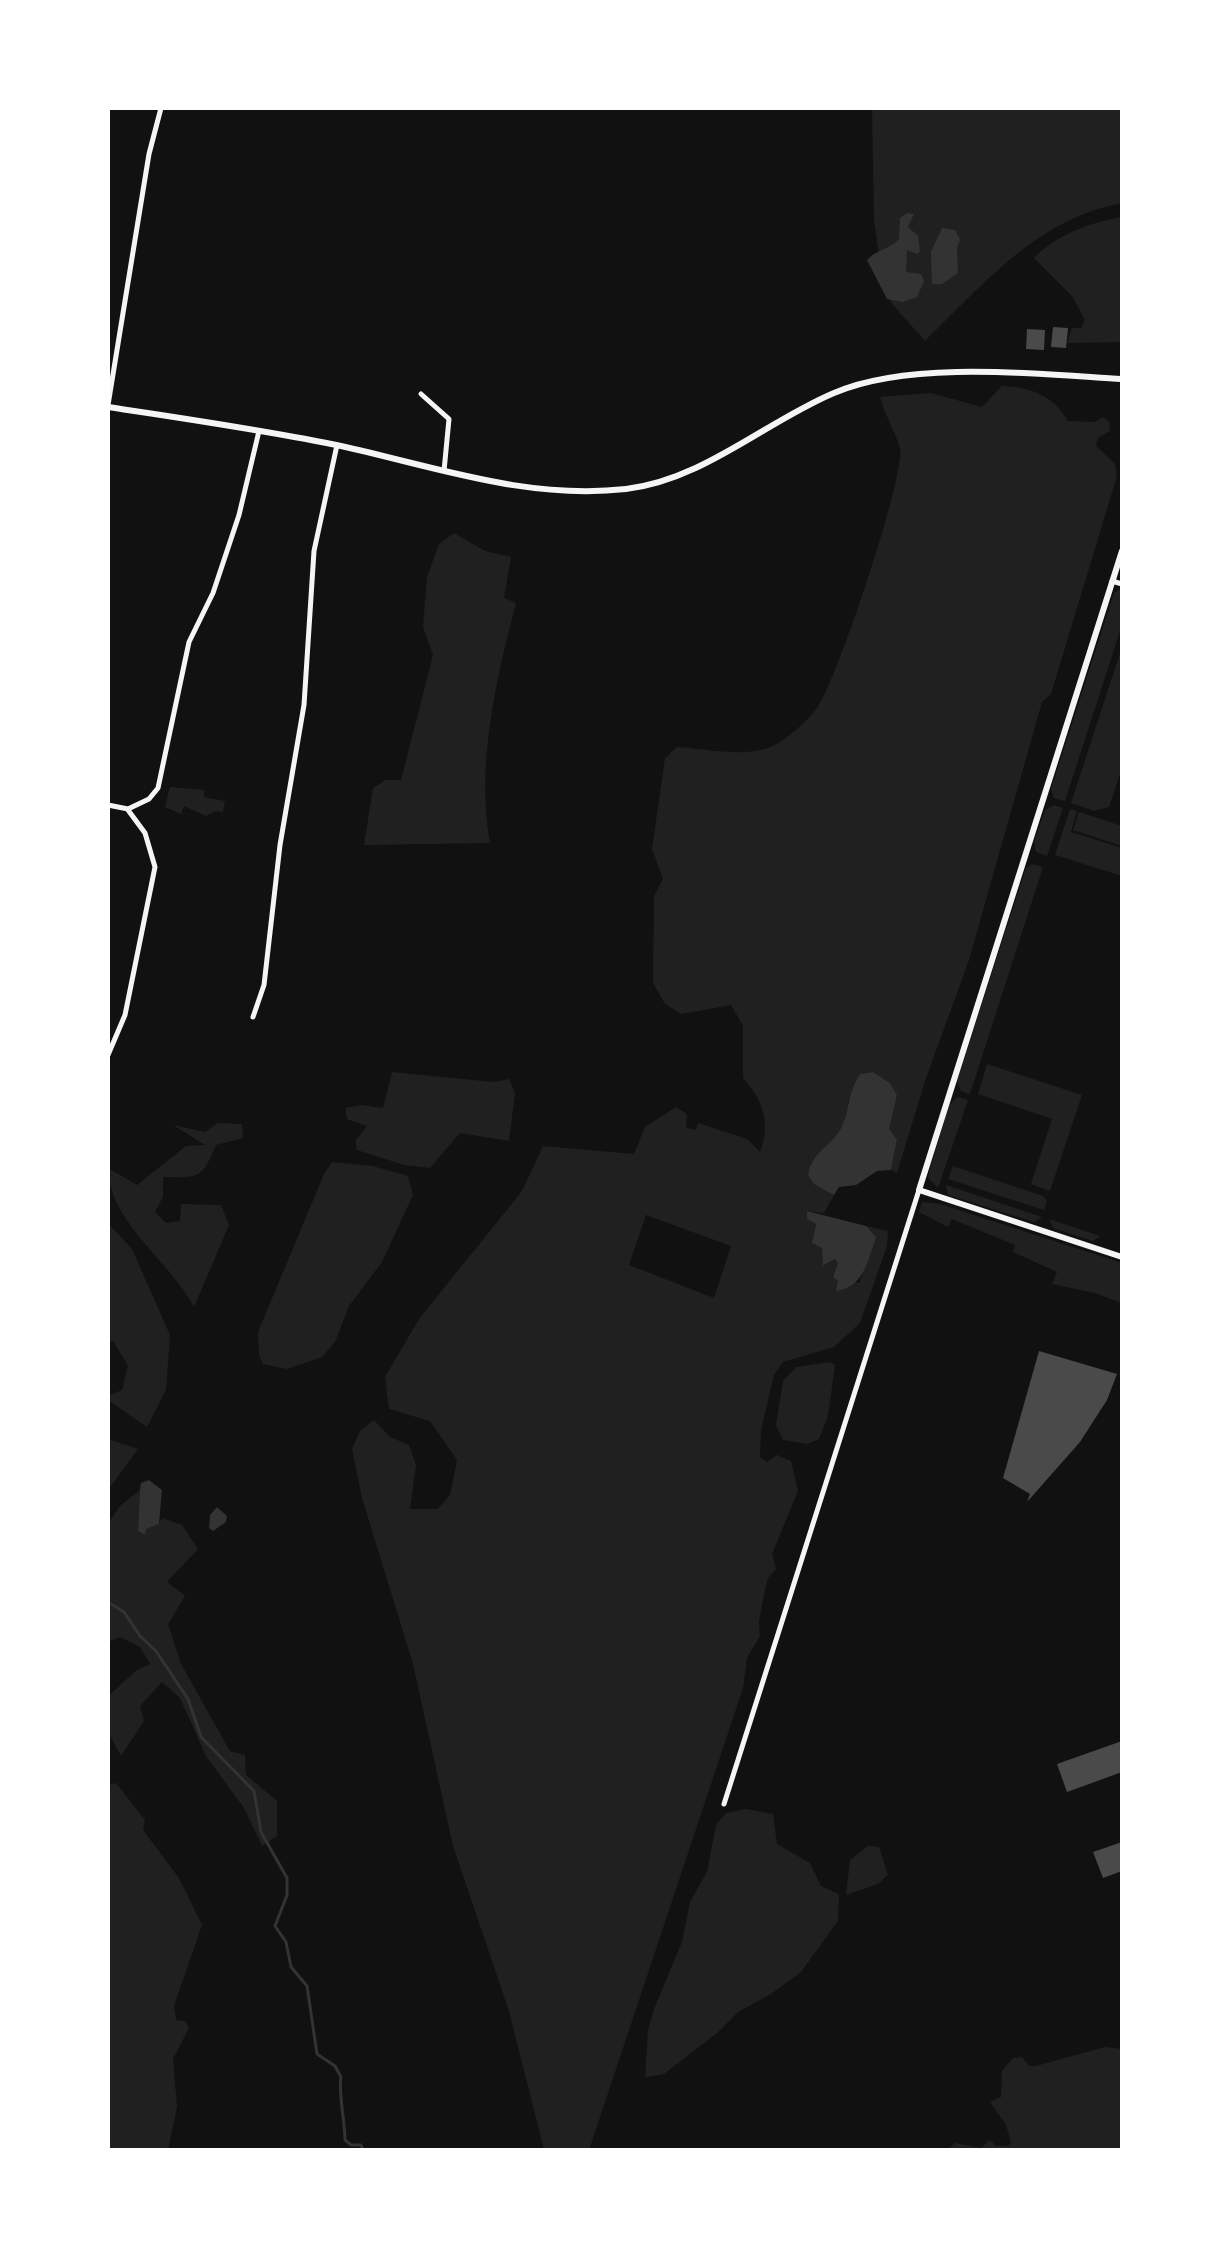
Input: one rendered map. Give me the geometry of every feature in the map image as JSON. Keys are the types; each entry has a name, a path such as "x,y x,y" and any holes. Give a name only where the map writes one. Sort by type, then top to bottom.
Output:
{"street":[{"path":"161,108 149,154 108,406 337,445 444,472 549,491 588,493 631,488 710,460 820,399 857,385 904,377 961,374 1122,379"},
{"path":"421,394 449,419 444,472"},
{"path":"108,805 128,809 149,799 158,788 189,642 213,593 239,515 259,431"},
{"path":"253,1017 264,985 280,845 304,705 314,551 337,445"},
{"path":"724,1804 1122,551"},
{"path":"1112,581 1122,584"},
{"path":"108,1055 125,1015 155,867 145,833 128,809"},
{"path":"919,1190 1122,1257"}],"shaded area":[{"path":"872,108 1122,108 1122,203 1092,211 1038,238 991,276 925,341 892,304 883,282 874,221"},
{"path":"907,213 914,214 908,227 918,236 920,251 917,254 907,250 906,272 921,274 924,281 917,297 903,302 887,299 867,260 899,239 900,218"},
{"path":"1122,217 1122,342 1067,343 1072,328 1081,328 1085,320 1072,296 1034,258 1053,242 1075,231"},
{"path":"942,228 955,230 960,240 957,248 958,273 942,284 932,284 931,252"},
{"path":"1002,386 1040,394 1055,405 1068,421 1095,422 1103,417 1109,421 1110,431 1098,438 1096,446 1115,464 1117,476 1051,694 1042,702 969,960 925,1081 897,1173 891,1170 897,1141 888,1129 897,1095 890,1083 873,1072 860,1074 852,1089 841,1128 810,1167 808,1175 814,1183 834,1195 824,1213 808,1211 816,1223 813,1238 823,1248 824,1266 836,1259 838,1263 833,1277 859,1283 872,1250 866,1226 888,1231 887,1246 860,1323 834,1347 783,1362 774,1375 761,1430 760,1457 767,1462 777,1455 791,1461 798,1491 772,1554 776,1569 768,1578 765,1590 759,1621 760,1636 747,1658 743,1688 590,2147 588,2150 544,2150 509,2011 453,1846 413,1664 362,1498 352,1449 360,1431 374,1420 390,1437 409,1445 416,1465 410,1509 438,1509 450,1495 457,1460 430,1421 389,1409 385,1377 419,1319 522,1191 543,1146 634,1154 645,1127 676,1107 687,1114 686,1128 696,1130 698,1123 747,1139 760,1152 765,1122 756,1095 743,1078 743,1026 731,1005 681,1014 665,1004 653,983 654,896 663,879 652,849 665,758 677,747 735,752 768,748 796,730 819,705 840,656 882,535 899,466 900,448 880,397 931,393 982,407","holes":["646,1215 731,1246 714,1298 629,1265"]},
{"path":"454,533 485,551 511,557 504,598 516,603 495,692 487,753 486,813 490,843 364,845 373,788 386,780 401,780 433,655 423,627 427,577 439,544"},
{"path":"1122,588 1122,625 1065,801 1054,798 1051,789 1114,593"},
{"path":"1122,647 1122,768 1109,807 1094,811 1071,803"},
{"path":"170,787 204,790 204,797 225,801 223,812 215,811 206,816 184,806 181,814 165,807"},
{"path":"1054,805 1063,808 1047,856 1036,852 1034,843 1045,810"},
{"path":"1070,809 1077,811 1071,832 1122,848 1122,876 1055,855"},
{"path":"1079,812 1122,826 1122,846 1073,830"},
{"path":"1032,864 1043,867 970,1094 961,1091 957,1081 1026,868"},
{"path":"987,1064 1082,1095 1050,1191 1031,1184 1052,1119 978,1094"},
{"path":"392,1072 494,1082 509,1079 515,1093 509,1141 460,1133 430,1168 404,1165 357,1150 355,1141 367,1126 347,1119 345,1108 362,1105 383,1108"},
{"path":"873,1072 890,1083 897,1095 889,1129 897,1140 891,1170 877,1171 856,1185 839,1187 834,1195 814,1184 808,1175 810,1167 841,1128 860,1074"},
{"path":"958,1097 968,1100 938,1188 928,1178 929,1172 949,1105"},
{"path":"218,1123 242,1124 243,1138 216,1145 198,1174 163,1177 163,1197 155,1212 166,1223 180,1221 181,1204 221,1205 229,1225 194,1307 118,1206 108,1168 137,1185 186,1146 205,1145 173,1125 205,1132"},
{"path":"332,1162 373,1166 408,1176 413,1195 382,1262 349,1306 335,1342 322,1357 287,1369 263,1364 259,1355 258,1332 324,1174"},
{"path":"953,1166 1043,1196 1047,1201 1044,1210 948,1179"},
{"path":"946,1185 1042,1217 1034,1222 948,1195"},
{"path":"922,1202 940,1204 1122,1263 1122,1303 1095,1293 1052,1284 1057,1272 1013,1252 1015,1245 952,1219 948,1227 919,1212"},
{"path":"807,1211 866,1226 876,1237 864,1272 845,1289 836,1291 838,1281 833,1277 838,1263 835,1259 823,1266 822,1248 812,1243 816,1224 807,1219"},
{"path":"1049,1219 1100,1236 1093,1241 1053,1228"},
{"path":"108,1223 132,1249 170,1335 166,1390 147,1427 108,1400 108,1396 122,1390 128,1366 113,1341 108,1342"},
{"path":"831,1362 835,1365 828,1416 819,1439 807,1444 783,1440 776,1425 783,1381 796,1367"},
{"path":"108,1439 138,1449 108,1490"},
{"path":"149,1480 162,1490 159,1524 146,1529 145,1535 138,1531 140,1490 141,1483"},
{"path":"140,1490 138,1531 159,1524 162,1518 182,1525 198,1549 167,1582 185,1596 168,1624 181,1664 230,1751 245,1755 246,1775 277,1801 277,1836 262,1846 244,1808 206,1756 180,1698 162,1682 140,1706 144,1721 121,1756 108,1732 108,1696 137,1670 150,1664 140,1647 120,1637 108,1642 108,1523 121,1505"},
{"path":"217,1507 227,1516 226,1522 213,1531 209,1528 210,1515"},
{"path":"116,1783 145,1820 143,1830 179,1878 202,1925 174,2006 176,2020 185,2021 189,2028 173,2059 177,2107 168,2150 108,2150 108,1785"},
{"path":"746,1809 773,1814 777,1844 810,1863 821,1886 839,1894 838,1921 801,1972 771,1994 738,2012 717,2033 664,2074 645,2077 648,2030 682,1942 690,1902 707,1872 716,1825 726,1813"},
{"path":"868,1846 879,1847 888,1875 878,1884 846,1895 850,1860"},
{"path":"1105,2047 1122,2049 1122,2150 947,2150 955,2143 981,2148 990,2140 996,2146 1008,2146 1011,2142 1006,2125 990,2102 1001,2097 1002,2071 1013,2058 1022,2057 1029,2066 1036,2066"}],"building":[{"path":"1053,327 1068,328 1066,348 1051,347"},
{"path":"1027,329 1045,330 1044,350 1026,349"},
{"path":"1039,1351 1117,1374 1107,1400 1080,1442 1027,1502 1030,1494 1003,1478"},
{"path":"1122,1741 1122,1772 1067,1792 1057,1764"},
{"path":"1122,1842 1122,1871 1103,1878 1093,1852"}],"waterway":[{"path":"108,1602 124,1612 140,1636 156,1651 188,1699 201,1737 254,1791 261,1832 287,1878 287,1895 275,1926 286,1942 291,1967 307,1986 317,2054 335,2066 341,2077 345,2140 351,2145 361,2145 363,2150"}]}
